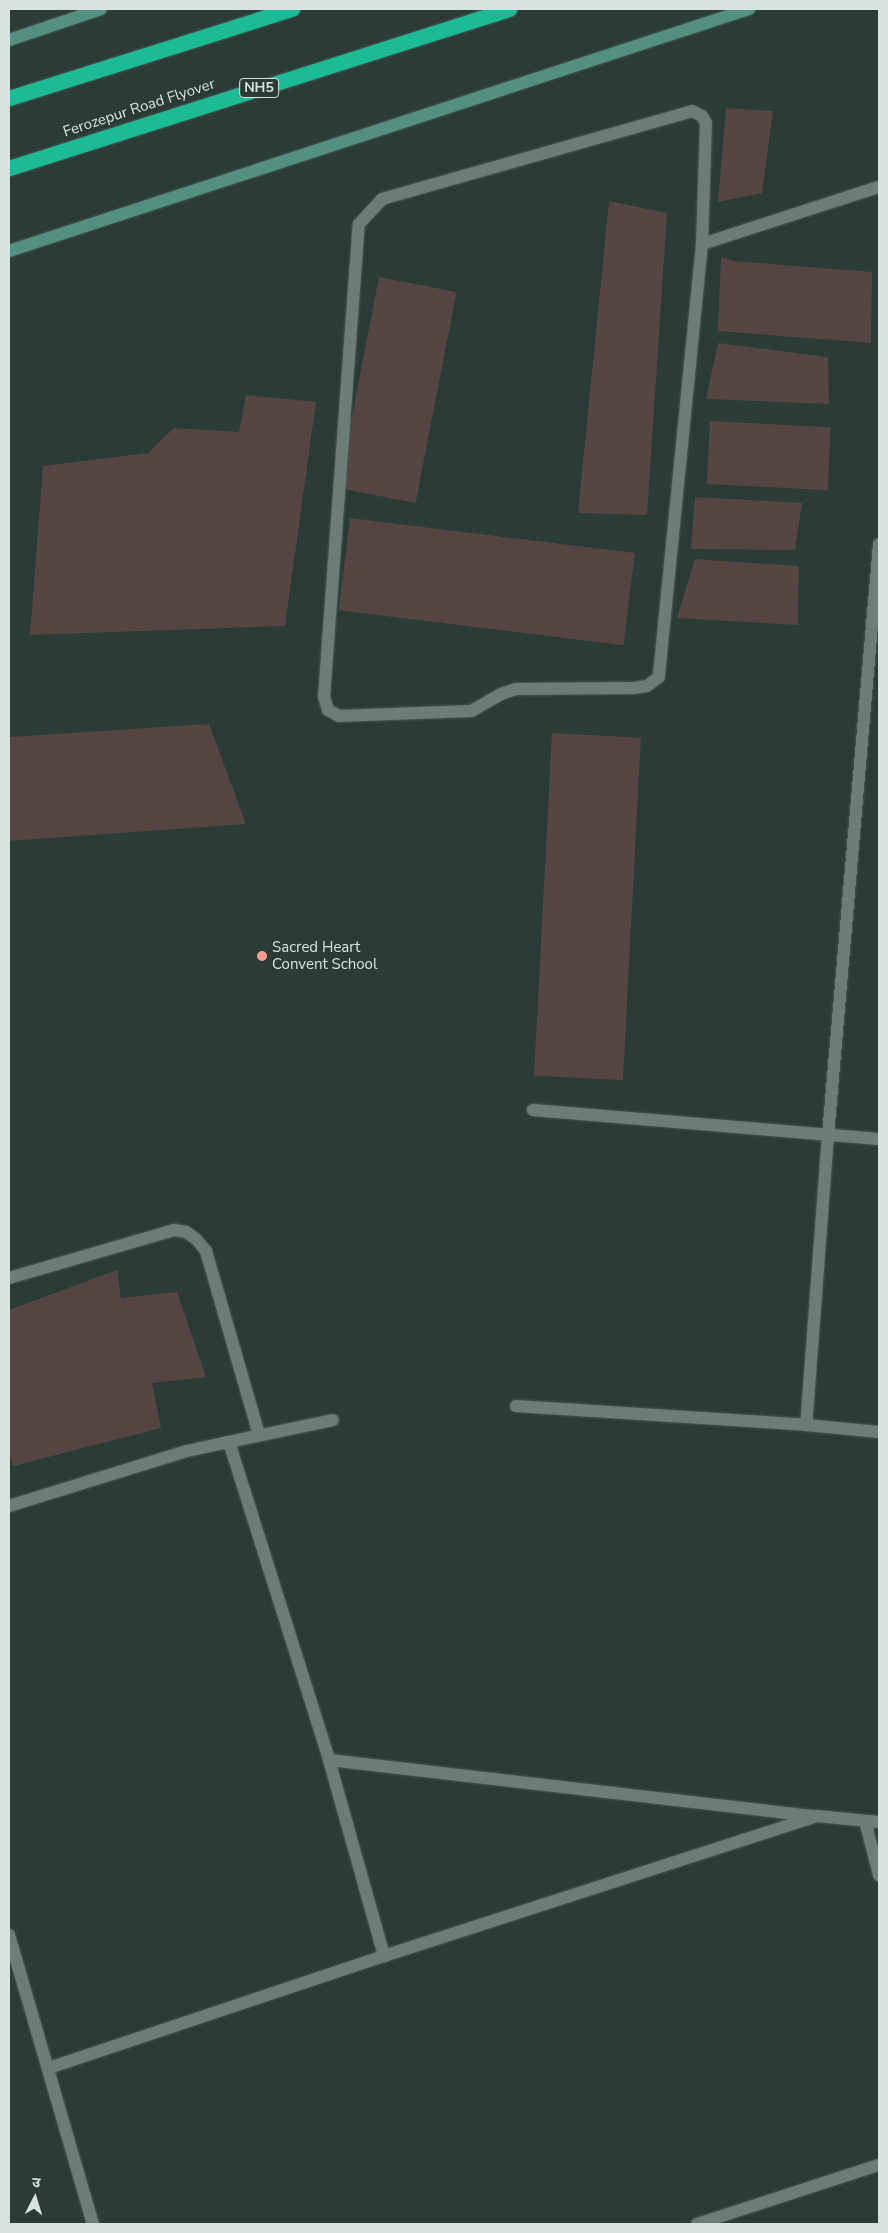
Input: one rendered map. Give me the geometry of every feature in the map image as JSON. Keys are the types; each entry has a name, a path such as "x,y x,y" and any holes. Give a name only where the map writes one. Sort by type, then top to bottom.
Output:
{"highway":[{"path":"9,98 292,9"},
{"name":"Ferozepur Road Flyover","path":"9,168 509,9"}],"main road":[{"path":"9,40 101,9"},
{"path":"9,251 749,9"}],"street":[{"path":"692,111 702,116 706,123 702,244 659,677 646,686 632,688 516,689 501,694 471,711 339,716 328,710 324,697 359,224 369,211 382,199 692,111"},
{"path":"702,244 879,187"},
{"path":"806,1425 828,1135 879,544"},
{"path":"533,1110 879,1139"},
{"path":"9,1278 174,1230 186,1232 196,1239 206,1251 230,1328 259,1435"},
{"path":"516,1406 806,1425 879,1432"},
{"path":"9,1506 187,1451 333,1420"},
{"path":"229,1442 329,1760 384,1956"},
{"path":"329,1760 879,1822"},
{"path":"49,2068 384,1956 818,1816"},
{"path":"865,1820 879,1874"},
{"path":"9,1935 93,2224"},
{"path":"697,2224 879,2165"}],"building":[{"path":"726,108 773,111 762,193 718,202"},
{"path":"609,201 667,213 647,515 578,513"},
{"path":"721,257 733,261 872,272 871,343 718,331"},
{"path":"379,277 457,292 416,503 338,488"},
{"path":"718,343 828,357 829,404 706,399"},
{"path":"246,395 316,402 285,626 30,635 43,466 148,453 174,428 239,432"},
{"path":"710,421 831,427 828,490 707,484"},
{"path":"695,497 802,503 795,550 691,549"},
{"path":"350,518 635,553 624,645 339,610"},
{"path":"695,559 799,566 798,625 677,618"},
{"path":"209,724 246,824 9,841 9,737"},
{"path":"552,733 641,738 623,1080 534,1076"},
{"path":"117,1270 121,1298 177,1292 206,1377 152,1383 161,1428 13,1466 9,1453 9,1310"}],"place":[{"name":"Sacred Heart Convent School","path":"262,956"}]}
